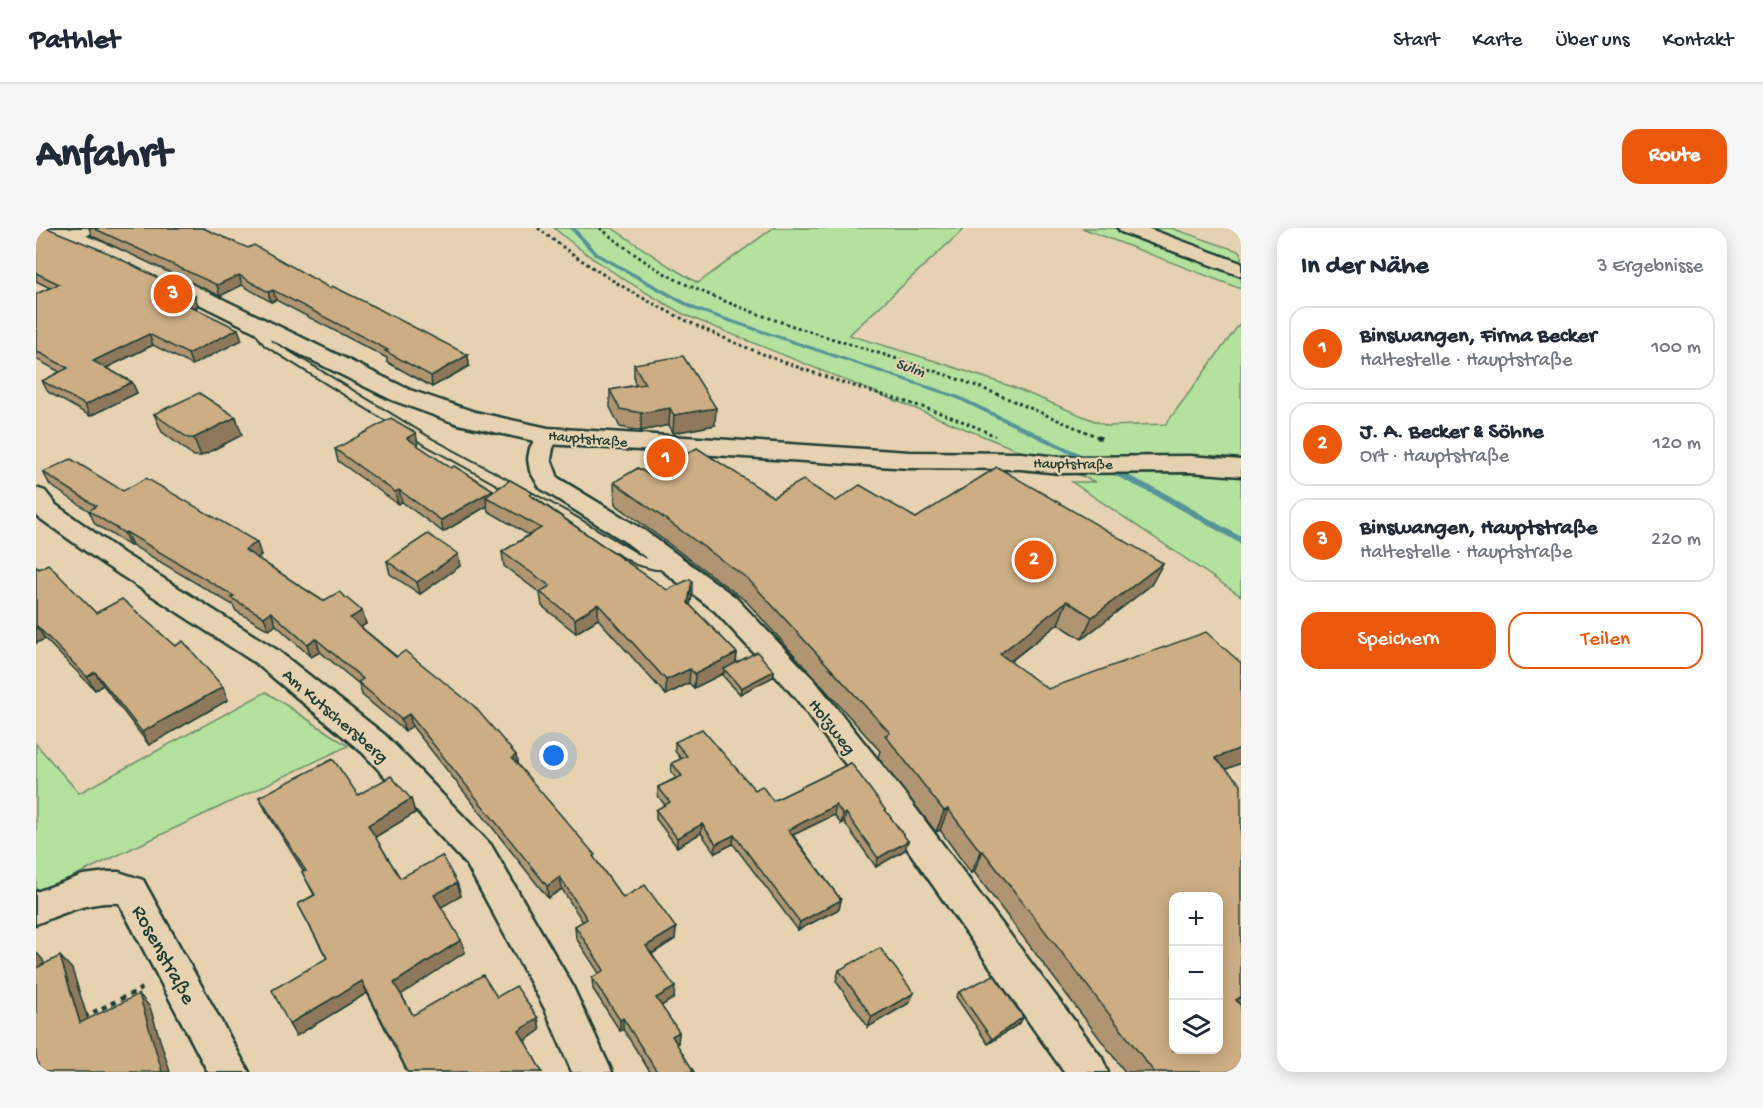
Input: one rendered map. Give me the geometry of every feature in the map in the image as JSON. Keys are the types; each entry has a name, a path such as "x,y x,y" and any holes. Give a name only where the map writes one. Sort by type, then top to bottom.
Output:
{"street":[{"path":"1128,228 1241,270"},
{"name":"Hauptstraße","path":"70,230 255,325 401,395 467,418 548,435 862,458 1021,461 1059,465 1113,453 1190,464 1241,468"},
{"name":"Holzweg","path":"548,435 541,446 540,470 549,483 636,537 725,604 805,689 894,804 1088,1072"},
{"name":"Am Kutschersberg","path":"36,496 47,511 114,559 267,657 374,744 479,855 558,996 592,1072"},
{"name":"Rosenstraße","path":"36,908 99,888 119,886 131,891 229,1072"}],"lane":[{"path":"255,325 268,343 427,441 564,516 640,561 655,565 675,565"}],"path":[{"path":"538,228 584,265 662,309 749,348 841,382 906,400 974,425 1005,442 1021,461"},
{"path":"600,228 646,261 693,286 750,309 940,372 1113,453"},
{"path":"78,1020 174,971"}],"green space":[{"path":"554,228 612,228 698,283 773,228 965,228 849,335 1010,386 1107,426 1166,424 1241,322 1241,596 1072,482 1096,482 685,315 601,264"},
{"path":"1082,228 1171,228 1241,252 1241,289"},
{"path":"266,692 348,746 36,894 36,744 79,793"}],"building":[{"path":"36,228 47,228 106,252 195,296 182,302 238,329 188,354 149,334 93,361 132,382 85,405 42,381 68,368 36,351 36,294 59,284 36,273"},
{"path":"93,228 203,228 248,248 254,245 330,288 332,286 468,355 431,376 385,351 388,350 273,290 268,292 239,275 217,285"},
{"path":"683,356 716,408 674,415 670,408 641,413 620,409 610,390 645,384 634,364"},
{"path":"199,393 236,417 194,438 188,438 154,414"},
{"path":"391,418 416,433 407,438 451,468 454,466 493,490 441,520 399,490 395,492 335,449"},
{"path":"697,448 773,497 803,480 836,501 860,485 916,518 997,467 1163,563 1092,617 1067,601 1000,654 1048,689 1206,632 1241,663 1241,748 1215,758 1241,784 1241,997 1236,1000 1241,1006 1241,1072 1154,1072 983,851 981,852 948,809 944,811 885,735 890,733 748,579 614,482 638,468 649,475"},
{"path":"71,459 123,491 146,478 257,542 245,550 323,601 339,592 362,611 350,618 396,657 405,651 474,706 516,755 512,758 595,855 593,856 623,898 645,885 676,928 646,946 675,987 656,998 679,1032 672,1036 694,1072 657,1072 623,1018 620,1020 592,978 604,970 575,926 587,919 560,877 547,886 409,714 401,719 358,682 363,679 316,639 307,644 271,612 264,617 231,598 234,596 126,532 124,533 89,511 96,506 43,472"},
{"path":"510,480 533,493 530,495 667,590 690,579 692,581 688,603 737,653 695,674 690,669 666,680 598,604 575,619 540,592 550,586 502,552 541,528 486,497"},
{"path":"428,534 458,554 417,582 387,561"},
{"path":"48,564 96,613 122,599 175,646 183,641 223,687 142,732 95,672 87,677 36,627 36,566 39,569"},
{"path":"757,652 774,671 741,688 724,669"},
{"path":"702,729 755,790 762,786 773,801 851,763 908,841 878,858 846,813 843,815 836,805 788,830 841,900 800,922 734,835 716,844 702,824 677,838 656,810 670,802 658,787 682,776 672,763 687,756 675,742"},
{"path":"333,759 358,795 391,776 411,799 368,825 400,878 442,856 457,883 434,895 461,940 394,983 413,1015 483,975 497,997 516,986 538,1018 519,1031 542,1072 408,1072 362,981 289,1024 272,990 327,958 298,904 315,895 302,872 306,871 259,797"},
{"path":"880,948 914,993 872,1017 839,970"},
{"path":"60,956 80,1023 139,994 162,1071 40,1072 36,1056 36,968"},
{"path":"994,975 1023,1017 992,1039 959,992"}],"waterway":[{"name":"Sulm","path":"572,228 596,254 695,309 957,397 1094,462"},
{"name":"Sulm","path":"1106,468 1162,495 1241,541"}],"place":[{"name":"Binswangen, Hauptstraße","path":"173,294"},
{"name":"Binswangen, Firma Becker","path":"666,458"},
{"name":"J. A. Becker & Söhne","path":"1034,560"}]}
